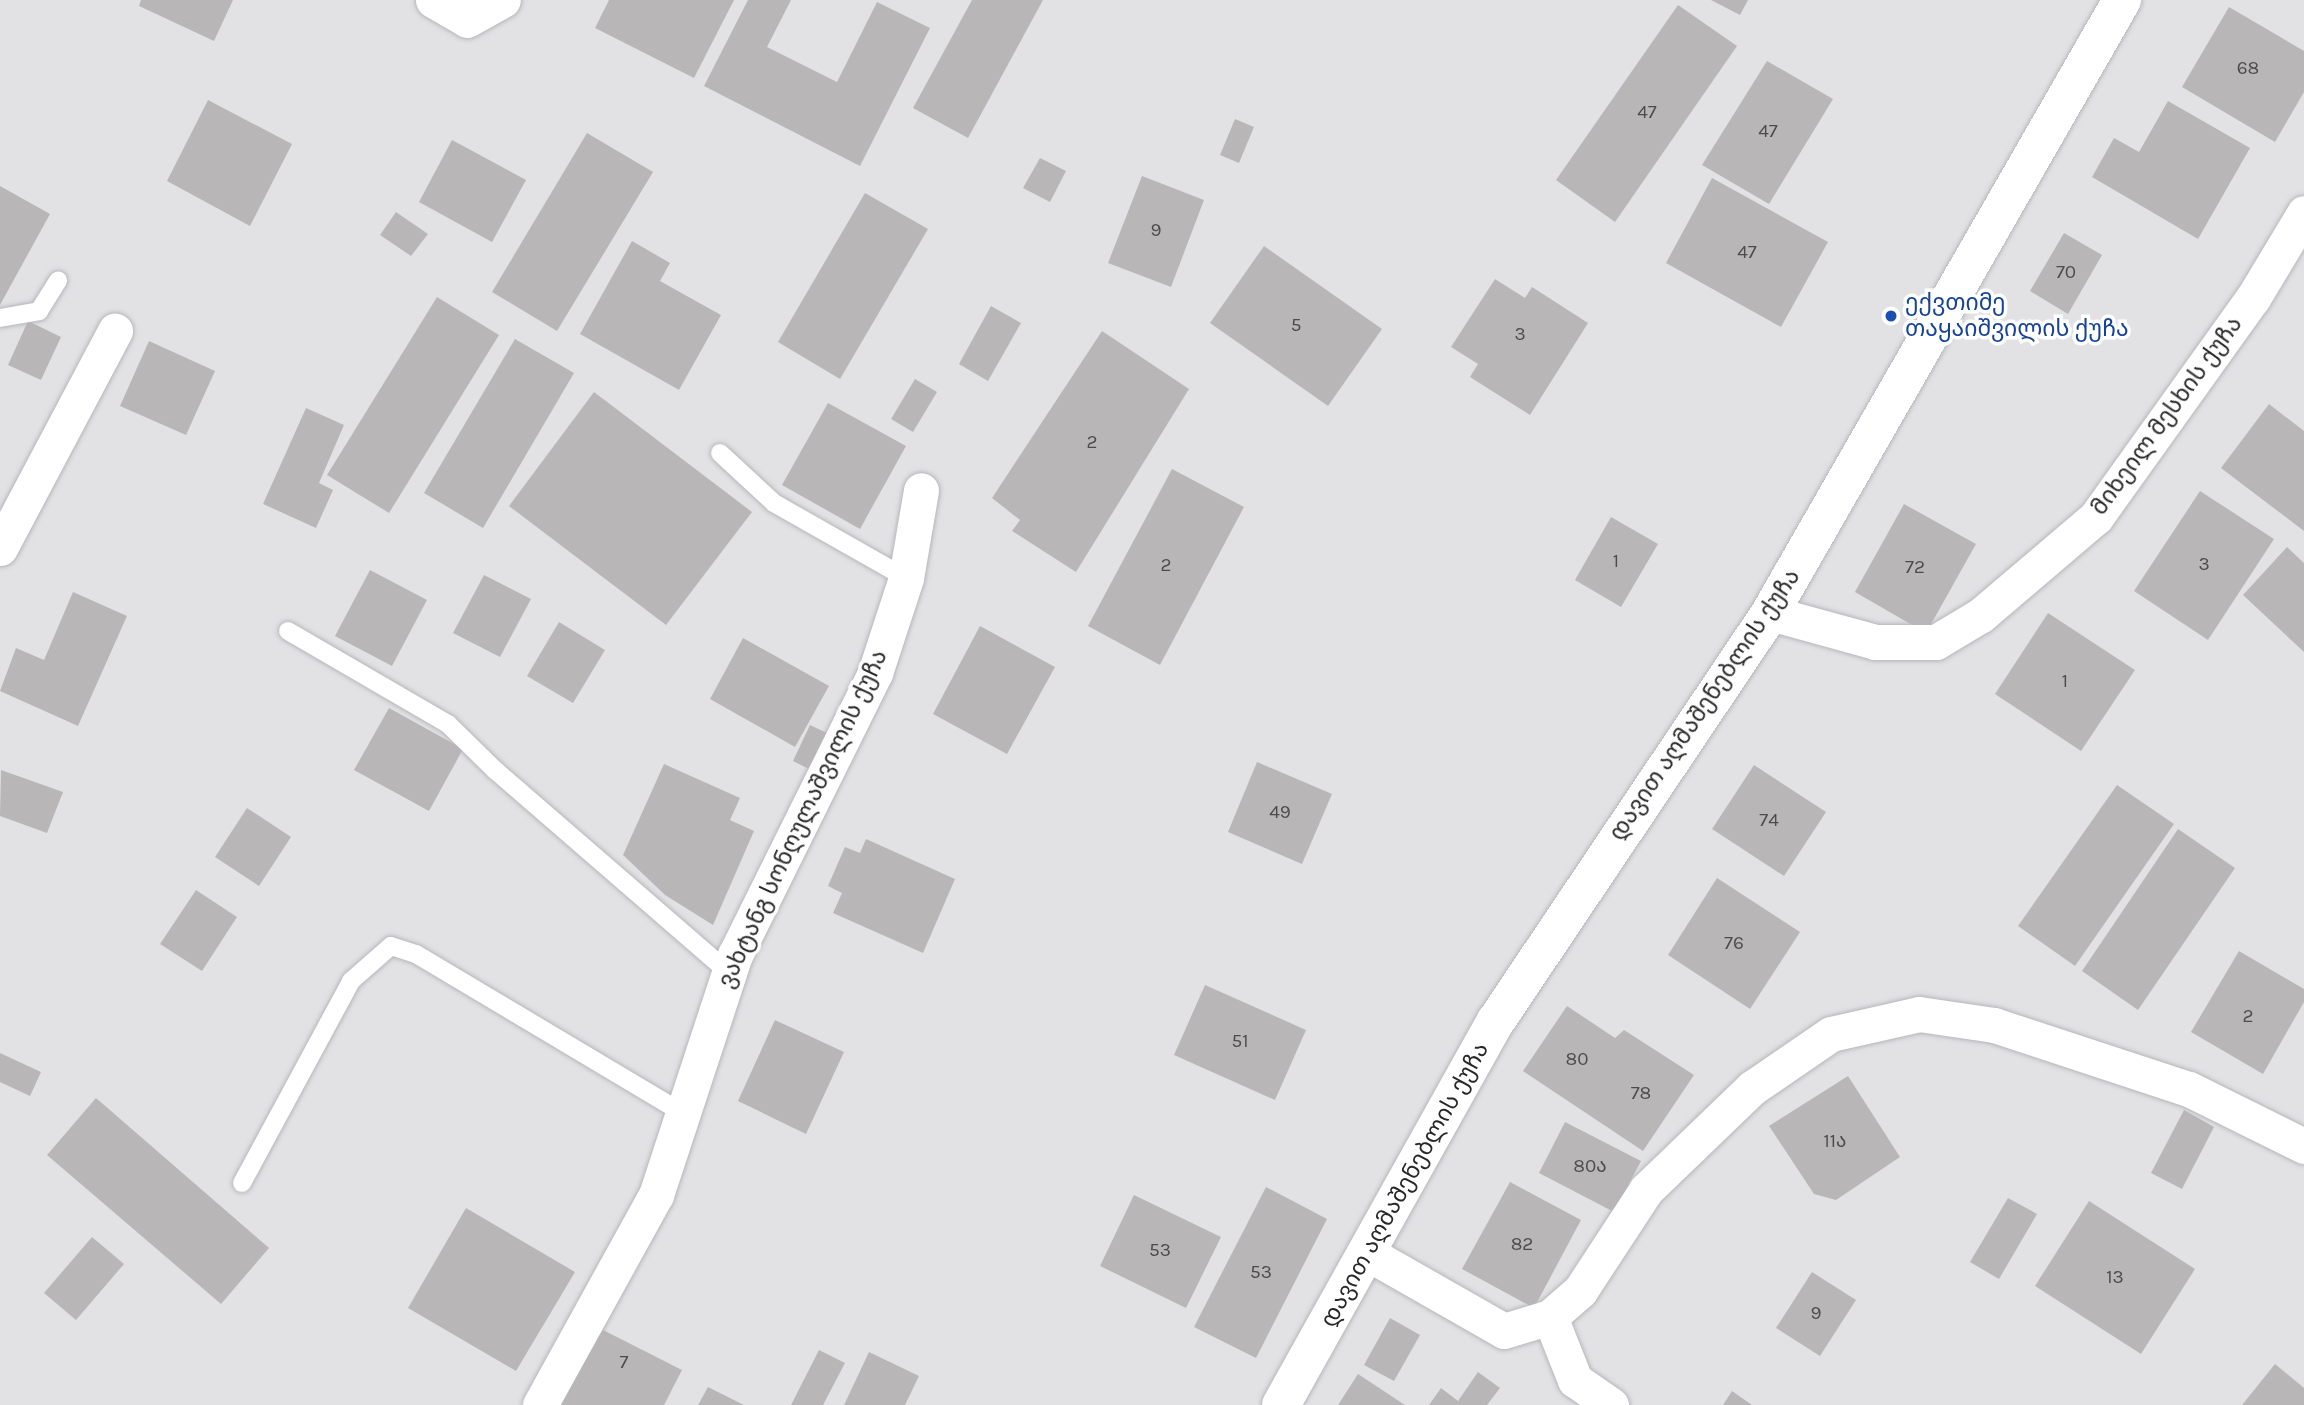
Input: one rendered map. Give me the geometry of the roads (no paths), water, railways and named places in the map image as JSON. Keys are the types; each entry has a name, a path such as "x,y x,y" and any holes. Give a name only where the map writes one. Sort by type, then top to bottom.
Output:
{"street":[{"path":"433,0 467,20 503,0"},
{"name":"დავით აღმაშენებლის ქუჩა","path":"1281,1405 1369,1254 1496,1021 1770,613 2122,0"},
{"name":"მიხეილ მესხის ქუჩა","path":"1770,613 1875,642 1936,642 1982,615 2096,517 2253,298 2304,213"},
{"path":"0,548 115,331"},
{"name":"ვახტანგ სონღულაშვილის ქუჩა","path":"540,1405 656,1195 729,973 874,673 906,578 921,490"},
{"path":"1369,1254 1504,1331 1550,1317 1580,1291 1646,1190 1752,1088 1832,1034 1919,1014 1994,1025 2189,1089 2304,1146"},
{"path":"1550,1317 1574,1380 1611,1405"}],"lane":[{"path":"0,318 39,311 58,280"},
{"path":"720,453 774,503 906,578"},
{"path":"288,631 448,724 495,770 729,973"},
{"path":"242,1183 351,981 391,946 416,954 684,1114"}],"place":[{"name":"ექვთიმე თაყაიშვილის ქუჩა","path":"1891,316"}]}
